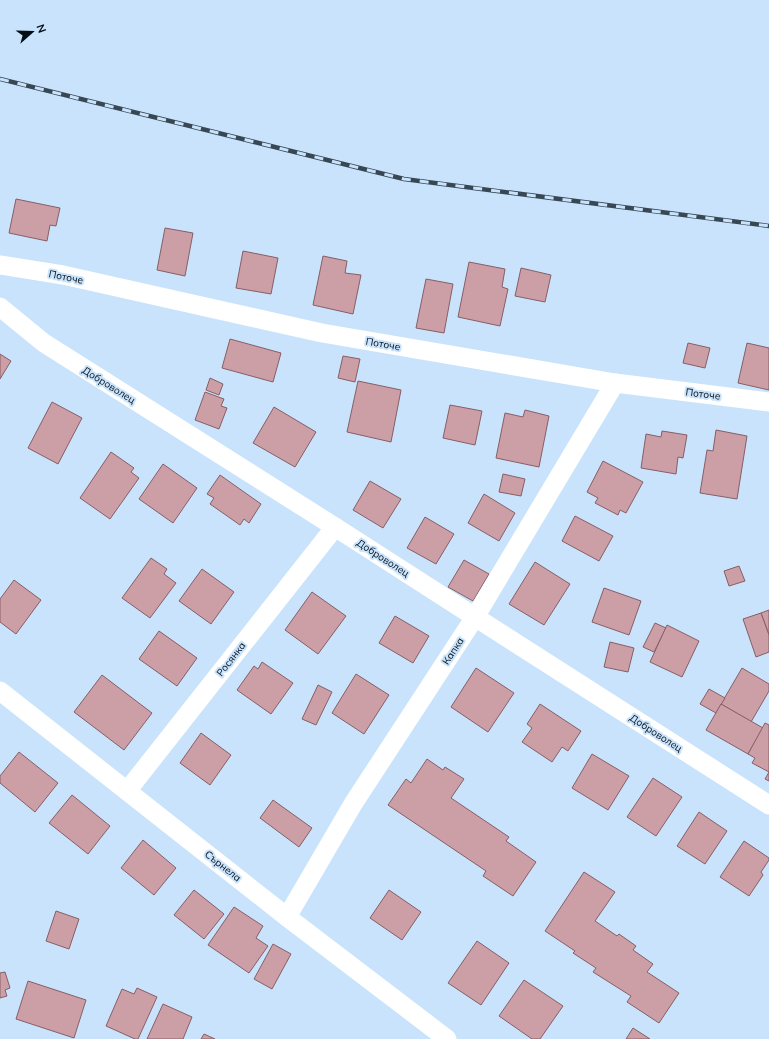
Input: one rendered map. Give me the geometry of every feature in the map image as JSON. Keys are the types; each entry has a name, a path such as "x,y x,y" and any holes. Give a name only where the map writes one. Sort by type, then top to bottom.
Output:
{"street":[{"name":"Поточе","path":"0,266 63,275 322,333 615,383 769,402"},
{"name":"Доброволец","path":"0,307 44,343 335,527 769,805"},
{"name":"Капка","path":"287,917 353,804 475,617 615,383"},
{"name":"Росянка","path":"127,791 335,527"},
{"name":"Сърнела","path":"0,691 287,917 447,1039"}],"building":[{"path":"16,199 60,208 56,226 50,225 47,241 9,233"},
{"path":"165,228 193,233 185,276 157,270"},
{"path":"243,251 278,258 271,294 236,288"},
{"path":"323,256 347,261 345,273 361,275 353,314 313,305"},
{"path":"469,262 505,269 502,287 508,289 500,326 458,317"},
{"path":"521,268 551,275 545,302 515,296"},
{"path":"426,279 453,284 444,333 416,328"},
{"path":"230,339 281,353 273,382 222,368"},
{"path":"688,343 710,348 705,368 683,363"},
{"path":"747,343 769,348 769,390 738,383"},
{"path":"0,354 11,361 0,379"},
{"path":"343,356 360,359 355,382 338,378"},
{"path":"210,378 223,384 219,395 206,390"},
{"path":"358,381 401,390 391,442 347,432"},
{"path":"205,392 224,399 221,406 227,408 219,429 195,420"},
{"path":"52,402 82,418 58,464 28,448"},
{"path":"450,405 482,411 475,445 443,438"},
{"path":"274,407 316,432 295,467 253,443"},
{"path":"525,410 549,416 539,467 496,458 505,413 523,417"},
{"path":"716,430 747,436 737,499 700,493 707,450 713,451"},
{"path":"662,431 687,435 683,458 678,457 676,474 641,468 646,434 661,437"},
{"path":"111,452 134,468 131,472 139,478 110,519 80,498"},
{"path":"603,461 643,482 626,513 620,510 618,515 595,503 598,498 587,492"},
{"path":"163,464 197,488 173,523 139,499"},
{"path":"503,474 525,479 521,496 499,492"},
{"path":"220,475 261,504 249,523 244,519 240,525 210,504 214,498 207,494"},
{"path":"370,481 401,499 383,528 353,510"},
{"path":"484,494 515,513 499,541 468,523"},
{"path":"575,516 613,536 599,561 562,541"},
{"path":"425,517 454,534 436,564 407,548"},
{"path":"151,558 167,569 164,574 176,583 150,618 122,598"},
{"path":"464,560 489,574 473,601 448,587"},
{"path":"535,562 570,584 544,625 509,604"},
{"path":"739,566 745,581 729,586 724,571"},
{"path":"202,569 234,592 211,624 179,601"},
{"path":"14,580 41,600 16,634 0,622 0,599"},
{"path":"604,588 641,601 629,635 592,622"},
{"path":"312,592 346,616 318,654 285,630"},
{"path":"769,610 769,635 761,613"},
{"path":"761,613 769,635 769,652 756,657 743,619"},
{"path":"395,616 429,636 413,663 379,643"},
{"path":"655,623 666,628 654,652 643,647"},
{"path":"667,625 699,641 682,677 650,662"},
{"path":"159,631 197,658 177,686 139,659"},
{"path":"610,642 634,648 628,672 604,667"},
{"path":"262,662 293,683 271,714 237,690 254,666 258,669"},
{"path":"476,668 514,693 488,732 451,707"},
{"path":"742,668 769,684 769,691 751,722 721,704"},
{"path":"356,674 389,695 364,734 332,713"},
{"path":"102,675 152,713 124,750 74,712"},
{"path":"318,685 332,692 316,725 302,719"},
{"path":"709,689 725,698 716,713 700,704"},
{"path":"540,704 581,731 568,751 562,747 552,762 522,742 532,728 527,724"},
{"path":"721,704 763,728 748,754 706,730"},
{"path":"765,723 769,725 769,772 752,763 755,758 748,754"},
{"path":"201,733 231,755 210,785 180,763"},
{"path":"19,752 58,783 35,812 0,783 0,776"},
{"path":"592,754 629,776 608,810 572,788"},
{"path":"427,759 443,770 445,767 464,779 451,798 509,837 506,841 536,862 513,896 483,876 486,871 388,805 406,779 411,783"},
{"path":"769,772 769,781 765,779"},
{"path":"653,778 682,797 656,836 627,817"},
{"path":"72,795 110,826 88,854 49,823"},
{"path":"273,800 312,828 299,847 260,818"},
{"path":"699,812 727,831 705,864 677,846"},
{"path":"143,840 176,868 154,895 121,868"},
{"path":"744,841 769,858 761,872 763,875 749,896 720,877"},
{"path":"584,872 615,892 595,921 617,936 619,934 636,946 633,950 653,964 647,972 679,993 659,1023 627,1002 631,996 593,972 596,968 573,953 575,951 545,931"},
{"path":"194,890 224,914 204,939 174,915"},
{"path":"389,890 421,912 402,940 370,918"},
{"path":"234,907 263,926 256,938 268,946 249,973 208,945"},
{"path":"56,911 79,919 69,949 46,941"},
{"path":"477,941 509,963 481,1005 448,983"},
{"path":"273,944 291,954 272,989 254,979"},
{"path":"5,972 10,988 5,990 7,996 0,998 0,973"},
{"path":"524,980 563,1006 540,1039 532,1039 499,1016"},
{"path":"28,981 86,1000 74,1038 16,1019"},
{"path":"137,988 157,997 138,1039 135,1039 106,1026 122,989 134,994"},
{"path":"163,1004 192,1017 183,1039 147,1039"},
{"path":"633,1028 650,1039 626,1039"},
{"path":"204,1034 215,1039 201,1039"}],"railway":[{"path":"0,79 404,179 769,226"}]}
